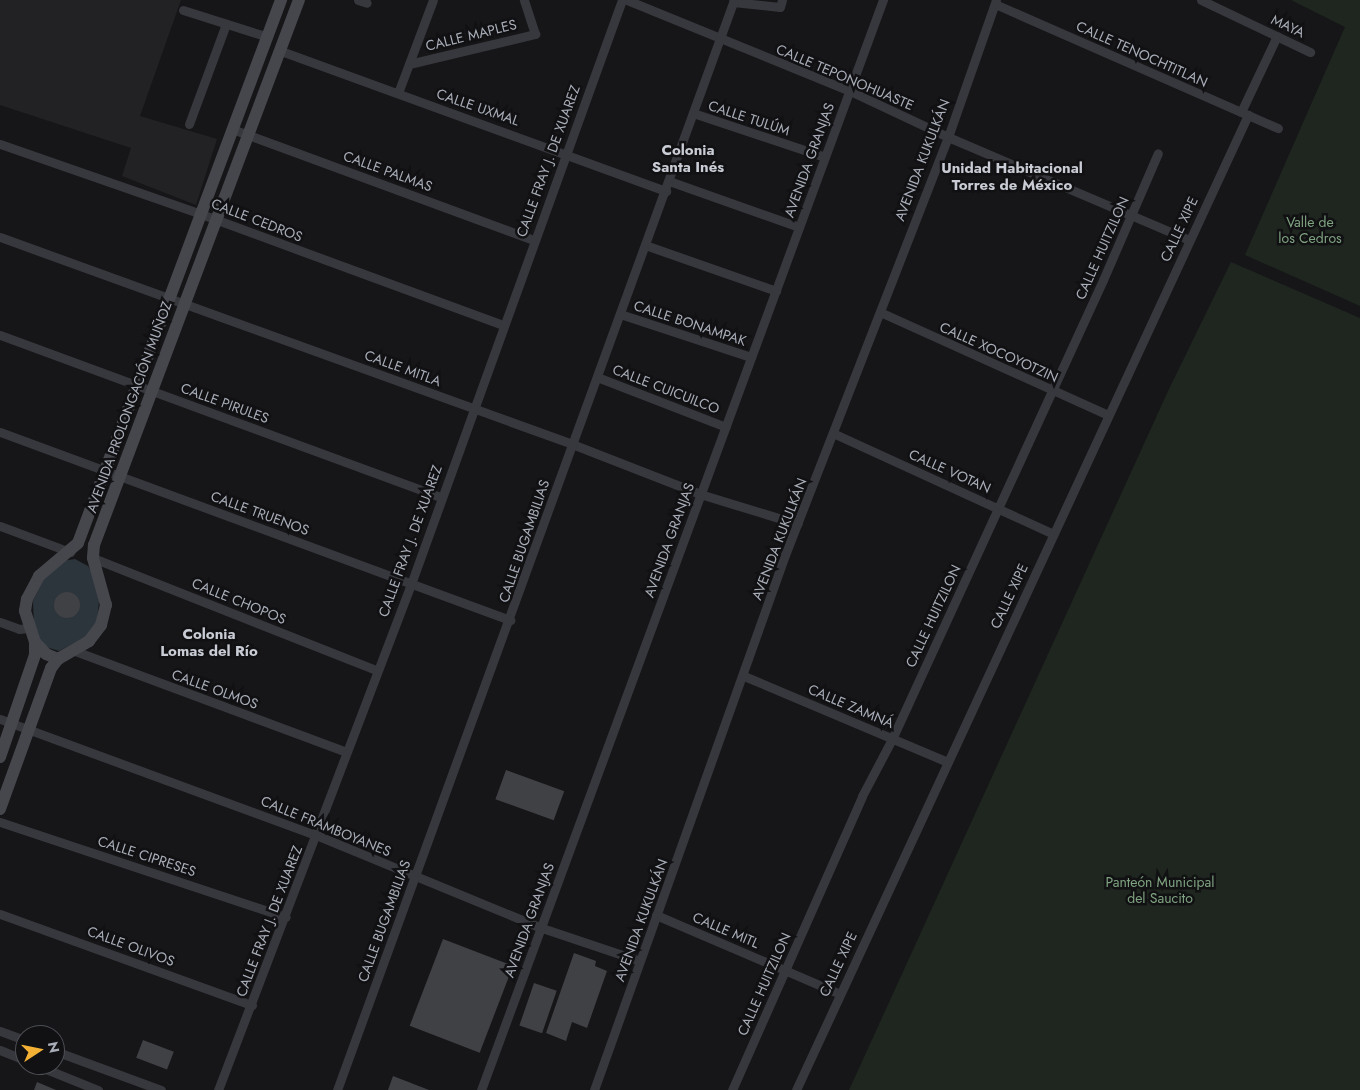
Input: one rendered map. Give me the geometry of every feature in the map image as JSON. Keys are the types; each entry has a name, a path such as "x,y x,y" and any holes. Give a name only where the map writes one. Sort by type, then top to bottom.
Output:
{"street":[{"name":"AVENIDA PROLONGACIÓN MUÑOZ","path":"58,659 75,651 89,641 101,625 106,605 93,558 94,545 151,391 201,214 281,0"},
{"name":"AVENIDA PROLONGACIÓN MUÑOZ","path":"35,642 28,628 25,611 31,588 49,565 70,552 78,543 138,386 176,301 218,220 299,0"},
{"path":"398,93 433,0"},
{"name":"CALLE MAPLES","path":"409,64 535,34 524,0"},
{"name":"CALLE FRAY J. DE XUAREZ","path":"218,1090 286,917 376,670 411,584 472,408 622,0"},
{"name":"CALLE TEPONOHUASTE","path":"626,0 850,91 948,138 1189,240"},
{"path":"734,1 780,7 782,0"},
{"name":"AVENIDA GRANJAS","path":"481,1090 883,0"},
{"name":"MAYA","path":"1201,0 1310,52"},
{"name":"CALLE BUGAMBILIAS","path":"337,1090 510,620 572,444 734,1"},
{"name":"CALLE TENOCHTITLAN","path":"995,2 1278,128"},
{"name":"AVENIDA KUKULKÁN","path":"594,1090 798,524 835,434 948,138 995,2"},
{"path":"183,10 268,37"},
{"path":"189,124 226,24"},
{"name":"CALLE XIPE","path":"796,1090 1189,240 1277,36"},
{"name":"CALLE UXMAL","path":"281,51 565,152 666,191"},
{"name":"CALLE TULÚM","path":"693,114 825,157"},
{"name":"CALLE PALMAS","path":"232,129 534,240"},
{"name":"CALLE CEDROS","path":"0,144 218,220 502,326"},
{"name":"CALLE HUITZILON","path":"732,1090 862,796 892,739 1132,215 1158,153"},
{"path":"669,181 799,227"},
{"name":"CALLE MITLA","path":"0,237 572,444 700,494 798,524"},
{"path":"645,245 776,291"},
{"name":"CALLE XOCOYOTZIN","path":"880,312 1108,415"},
{"name":"CALLE BONAMPAK","path":"620,314 751,357"},
{"name":"CALLE PIRULES","path":"0,335 441,496"},
{"name":"CALLE CUICUILCO","path":"597,377 726,427"},
{"name":"CALLE TRUENOS","path":"0,432 510,620"},
{"name":"CALLE VOTAN","path":"835,434 1053,534"},
{"path":"0,526 70,552 83,552 93,558"},
{"name":"CALLE CHOPOS","path":"93,558 376,670"},
{"path":"0,622 19,629 28,628"},
{"path":"0,809 51,668 58,659 46,654 35,642"},
{"path":"0,757 13,724 35,655 35,642"},
{"name":"CALLE OLMOS","path":"75,651 346,752"},
{"name":"CALLE ZAMNÁ","path":"744,676 948,762"},
{"name":"CALLE FRAMBOYANES","path":"0,719 29,728 316,835 542,928 640,961"},
{"name":"CALLE CIPRESES","path":"0,822 286,917"},
{"name":"CALLE OLIVOS","path":"0,914 252,1005"},
{"name":"CALLE MITL","path":"656,915 840,994"},
{"path":"0,1031 15,1036"},
{"path":"0,1050 15,1056"},
{"path":"65,1055 162,1090"},
{"path":"61,1075 98,1090"}],"shaded area":[{"path":"0,0 181,0 140,116 217,139 196,205 122,176 131,148 0,105"},
{"path":"75,559 88,566 96,580 99,601 97,622 85,637 59,651 46,647 40,640 34,627 33,601 46,575 62,561"}],"green space":[{"name":"Valle de los Cedros","path":"1291,0 1360,0 1360,306 1245,255 1345,27"},
{"name":"Panteón Municipal del Saucito","path":"1231,262 1360,318 1360,1090 849,1090 1169,389"}],"building":[{"path":"67,592 76,596 80,605 76,614 67,618 58,614 54,605 58,596"},
{"path":"506,770 564,791 554,820 495,799"},
{"path":"443,939 513,966 480,1053 410,1026"},
{"path":"574,953 596,961 595,966 607,971 587,1028 572,1022 566,1041 546,1033"},
{"path":"534,983 557,991 542,1033 519,1026"},
{"path":"143,1040 174,1052 167,1070 136,1058"},
{"path":"393,1076 429,1090 388,1090"},
{"path":"37,1082 56,1090 34,1090"}],"district":[{"name":"Colonia Santa Inés","path":"688,158"},
{"name":"Unidad Habitacional Torres de México","path":"1012,176"},
{"name":"Colonia Lomas del Río","path":"209,642"}]}
